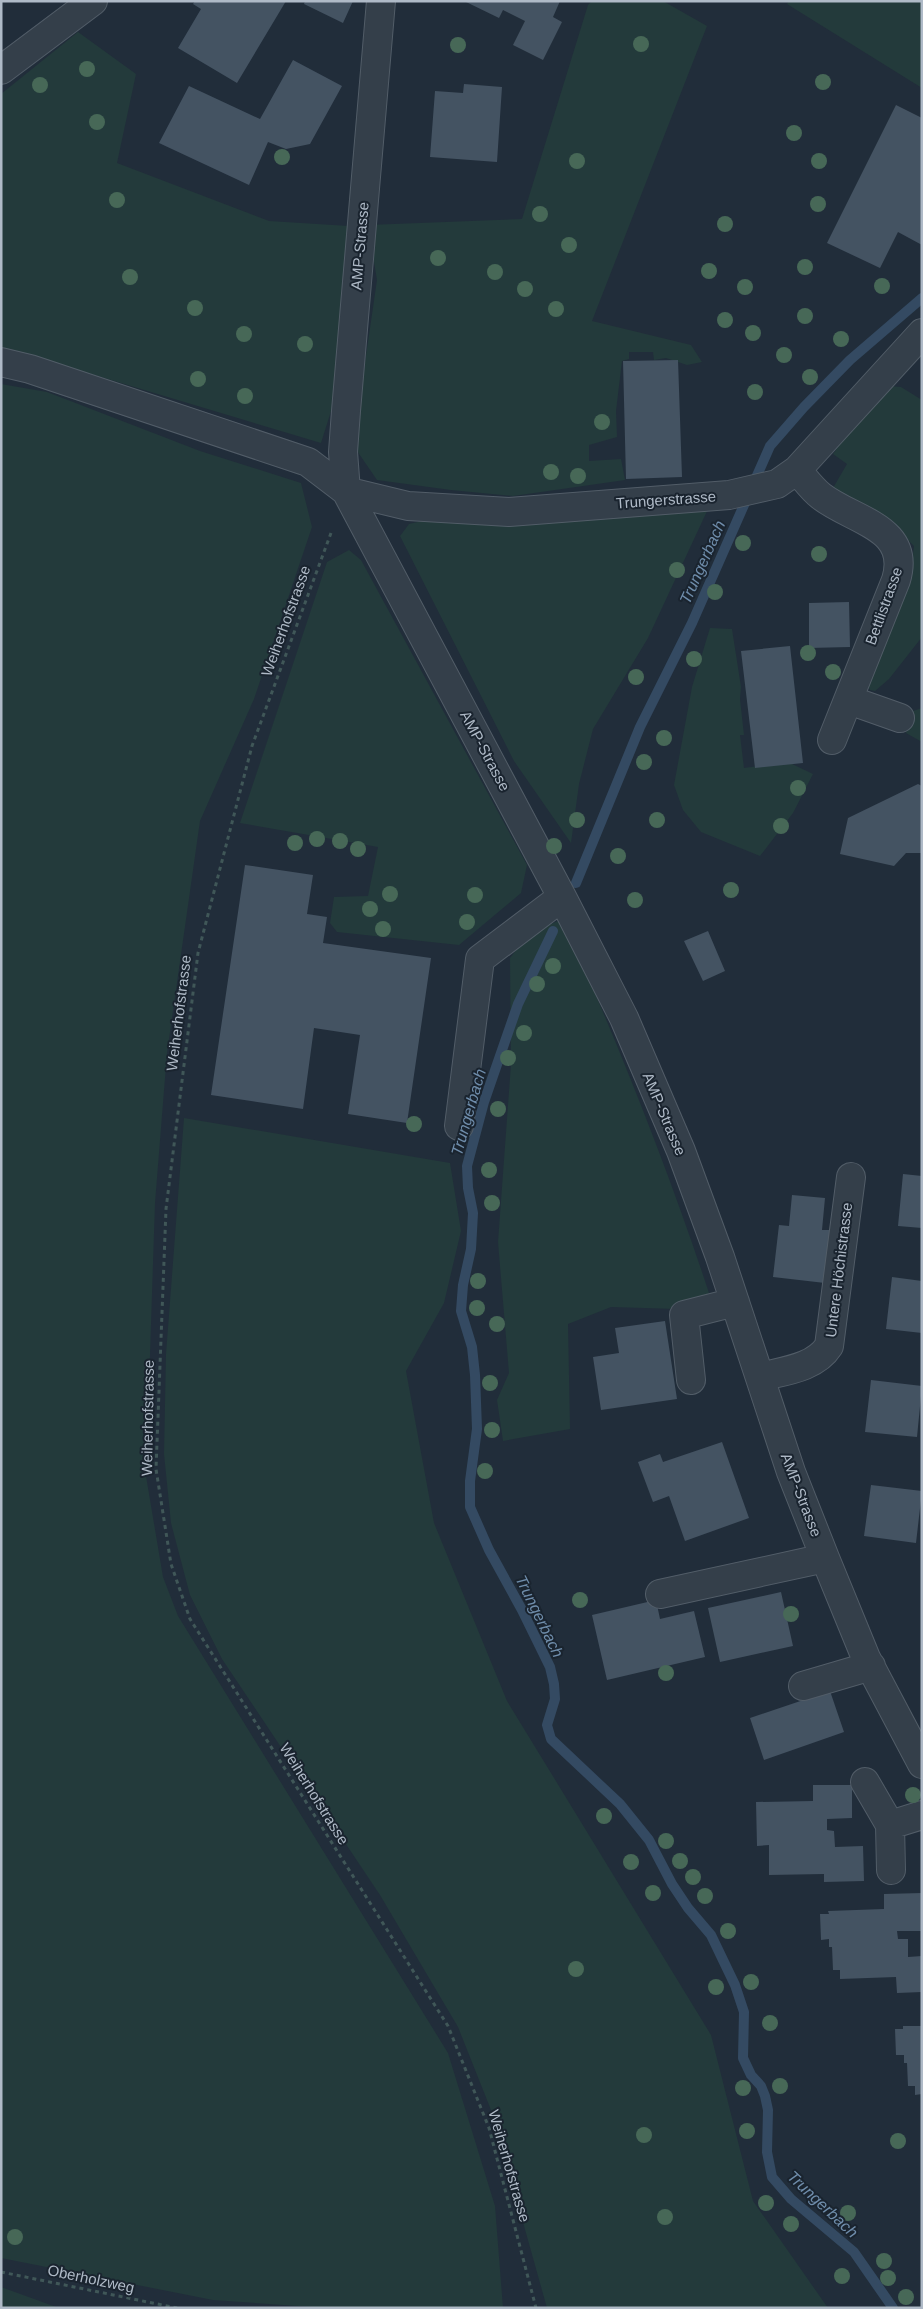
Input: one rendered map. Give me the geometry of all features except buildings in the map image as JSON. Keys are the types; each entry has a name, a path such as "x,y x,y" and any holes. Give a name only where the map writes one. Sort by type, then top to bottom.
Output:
{"street":[{"path":"1,70 94,1"},
{"name":"AMP-Strasse","path":"381,1 343,452 346,490 562,897 632,1036 680,1152 735,1302 791,1472 825,1558 870,1666 922,1764"},
{"path":"787,477 922,333"},
{"name":"AMP-Strasse","path":"1,362 30,369 308,462 346,490"},
{"name":"Trungerstrasse","path":"346,490 408,506 509,512 730,495 787,477"},
{"name":"Bettlistrasse","path":"787,477 881,531 891,539 899,552 899,568 896,580 832,740"},
{"path":"849,700 900,718"},
{"path":"459,1126 480,959 562,897"},
{"name":"Untere Höchistrasse","path":"760,1377 813,1362 829,1346 850,1177"},
{"path":"691,1380 684,1315 735,1302"},
{"path":"660,1594 825,1558"},
{"path":"803,1686 870,1666"},
{"path":"865,1782 890,1826 891,1870"},
{"path":"890,1826 922,1815"}],"path":[{"name":"Weiherhofstrasse","path":"346,490 252,746 198,953 166,1208 156,1469 171,1564 190,1619 448,2026 489,2128 536,2308"},
{"name":"Oberholzweg","path":"1,2272 177,2308"},
{"path":"141,2308 142,2301"}],"green space":[{"path":"592,1 663,1 707,26 592,321 691,345 702,362 687,365 666,358 654,360 653,352 629,352 629,359 622,361 616,411 617,437 589,445 589,461 621,459 625,480 513,496 377,480 353,445 377,280 368,225 522,219 588,5"},
{"path":"789,1 922,1 922,88 787,4"},
{"path":"78,32 136,74 117,163 269,221 349,226 343,373 321,443 1,347 1,94"},
{"path":"1,384 47,392 200,451 301,483 312,527 254,699 200,821 167,1053 155,1203 146,1476 163,1577 178,1616 448,2053 495,2206 503,2308 327,2308 213,2300 1,2258"},
{"path":"889,386 901,387 922,400 922,637 889,679 875,691 870,690 867,683 910,579 914,546 891,523 833,488 847,464 833,454 860,416"},
{"path":"708,509 648,638 593,729 579,784 571,843 514,761 400,536 409,524 426,520"},
{"path":"349,550 361,560 527,865 521,893 459,945 337,932 330,923 334,897 368,896 378,847 240,823 327,562"},
{"path":"710,628 732,629 741,687 740,699 744,735 740,735 744,768 788,762 813,774 793,813 760,856 701,832 683,810 674,785 692,687"},
{"path":"922,708 922,742 906,733 913,711"},
{"path":"563,919 641,1104 709,1293 677,1309 611,1307 568,1324 570,1429 503,1441 497,1400 509,1373 498,1242 511,1064 510,958 529,933"},
{"path":"184,1118 450,1163 461,1231 444,1303 406,1371 434,1523 507,1701 711,2035 753,2201 828,2308 547,2308 493,2115 458,2027 380,1895 222,1659 190,1595 171,1523 164,1454 166,1354"},
{"path":"1,2287 59,2308 1,2308"}],"waterway":[{"name":"Trungerbach","path":"576,883 640,727 692,623 770,446 804,407 850,360 922,298"},
{"name":"Trungerbach","path":"553,931 518,1004 484,1102 467,1166 468,1188 473,1213 471,1249 463,1285 461,1311 472,1347 477,1429 470,1481 470,1507 489,1550 522,1610 550,1667 555,1699 547,1725 551,1739 620,1804 649,1840 672,1884 688,1908 711,1935 735,1985 744,2012 743,2058 751,2075 761,2086 768,2110 767,2152 772,2177 791,2199 854,2252 893,2308"}]}
